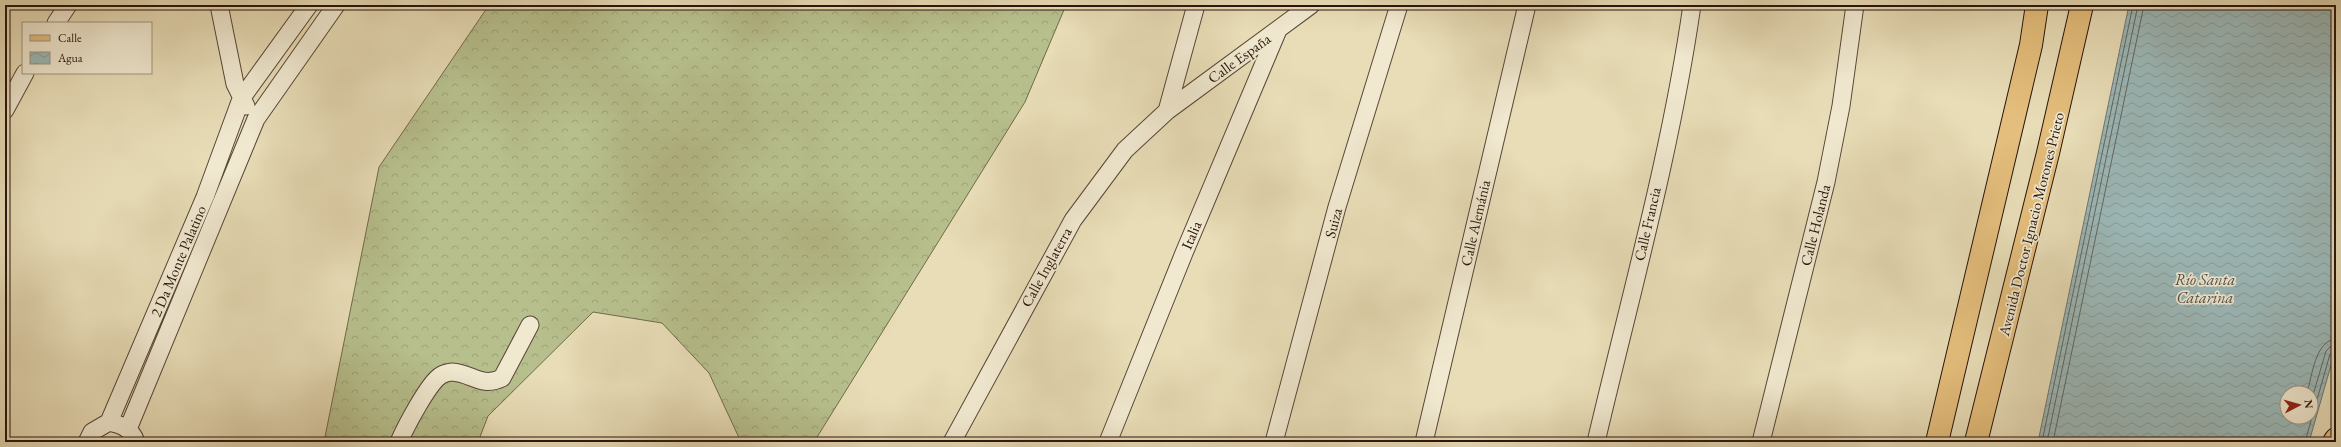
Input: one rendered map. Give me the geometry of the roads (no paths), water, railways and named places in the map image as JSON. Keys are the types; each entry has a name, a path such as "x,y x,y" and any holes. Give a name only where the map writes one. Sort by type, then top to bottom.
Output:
{"main road":[{"path":"1937,442 2030,45 2037,5"},
{"name":"Avenida Doctor Ignacio Morones Prieto","path":"1976,442 2048,154 2082,5"}],"street":[{"path":"57,22 68,5"},
{"path":"219,5 235,84 241,99 256,119"},
{"name":"2 Da Monte Palatino","path":"109,422 205,197 241,99 309,5"},
{"name":"2 Da Monte Palatino","path":"132,436 256,119 336,5"},
{"path":"1167,111 1196,5"},
{"name":"Calle España","path":"1167,111 1311,5"},
{"name":"Suiza","path":"1274,442 1337,207 1399,5"},
{"name":"Calle Alemánia","path":"1424,442 1527,5"},
{"name":"Calle Francia","path":"1596,442 1662,161 1686,48 1692,5"},
{"name":"Calle Holanda","path":"1761,442 1826,182 1841,106 1855,5"},
{"name":"Italia","path":"1108,442 1184,253 1278,30"},
{"path":"5,110 24,74"},
{"name":"Calle Inglaterra","path":"952,442 1073,220 1125,150 1167,111"},
{"path":"399,442 431,386 440,375 451,372 484,382 494,382 502,378 530,326"},
{"path":"87,442 92,432 109,422 121,425 132,436"}],"water":[{"name":"Río Santa Catarina","path":"2129,5 2336,5 2336,348 2319,407 2319,385 2279,385 2279,425 2314,425 2309,442 2038,442"}]}
